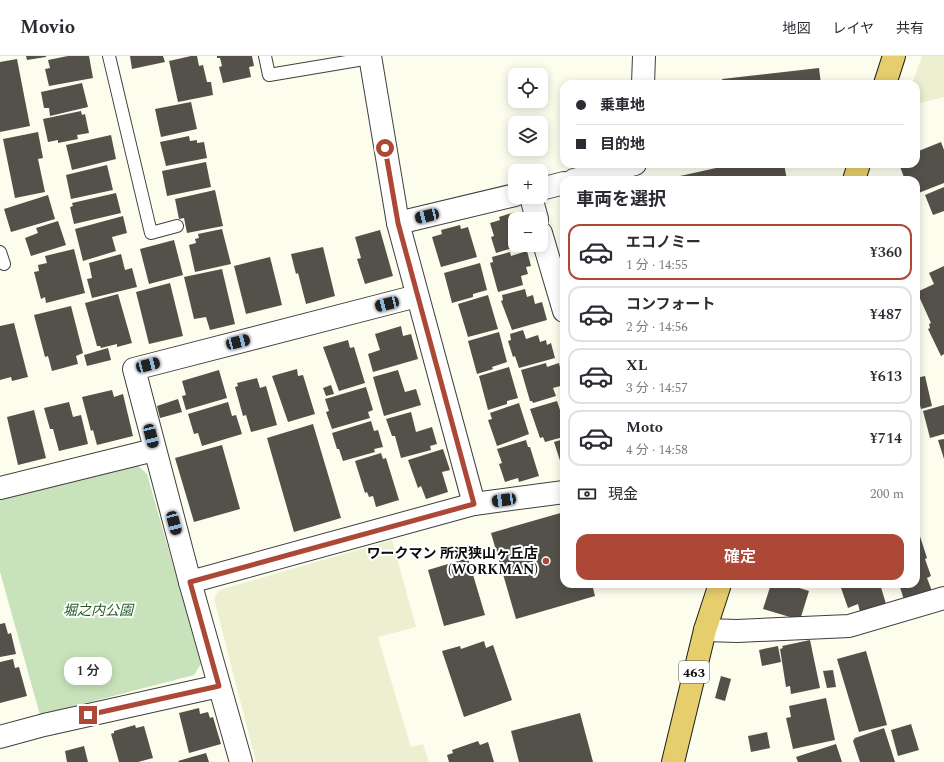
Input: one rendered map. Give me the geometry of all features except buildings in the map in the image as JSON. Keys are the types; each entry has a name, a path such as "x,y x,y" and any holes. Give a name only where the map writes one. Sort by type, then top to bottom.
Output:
{"highway":[{"path":"886,80 894,56"},
{"name":"463","path":"673,762 704,630 719,588"}],"street":[{"path":"643,80 644,56"},
{"path":"370,57 398,223 474,504"},
{"path":"589,176 620,168"},
{"path":"548,187 560,184"},
{"path":"398,223 508,197"},
{"path":"547,252 560,297"},
{"path":"241,762 154,450 134,369 417,296"},
{"path":"0,488 154,450"},
{"path":"190,582 474,504 560,493"},
{"path":"704,630 737,631 848,626 944,598"},
{"path":"0,737 44,725 219,686"}],"lane":[{"path":"109,56 151,233 177,226"},
{"path":"265,56 269,75 370,57"}],"green space":[{"path":"922,56 944,56 944,97 920,103 920,80 913,80"},
{"name":"堀之内公園","path":"136,464 147,474 201,664 194,675 40,715 0,572 0,499"},
{"path":"392,540 416,627 378,637 411,747 423,744 429,762 256,762 214,599 219,590"}],"place":[{"name":"ワークマン 所沢狭山ヶ丘店 (WORKMAN)","path":"546,561"}],"route":[{"path":"88,715 219,686 190,582 474,504 398,223 385,148"}]}
